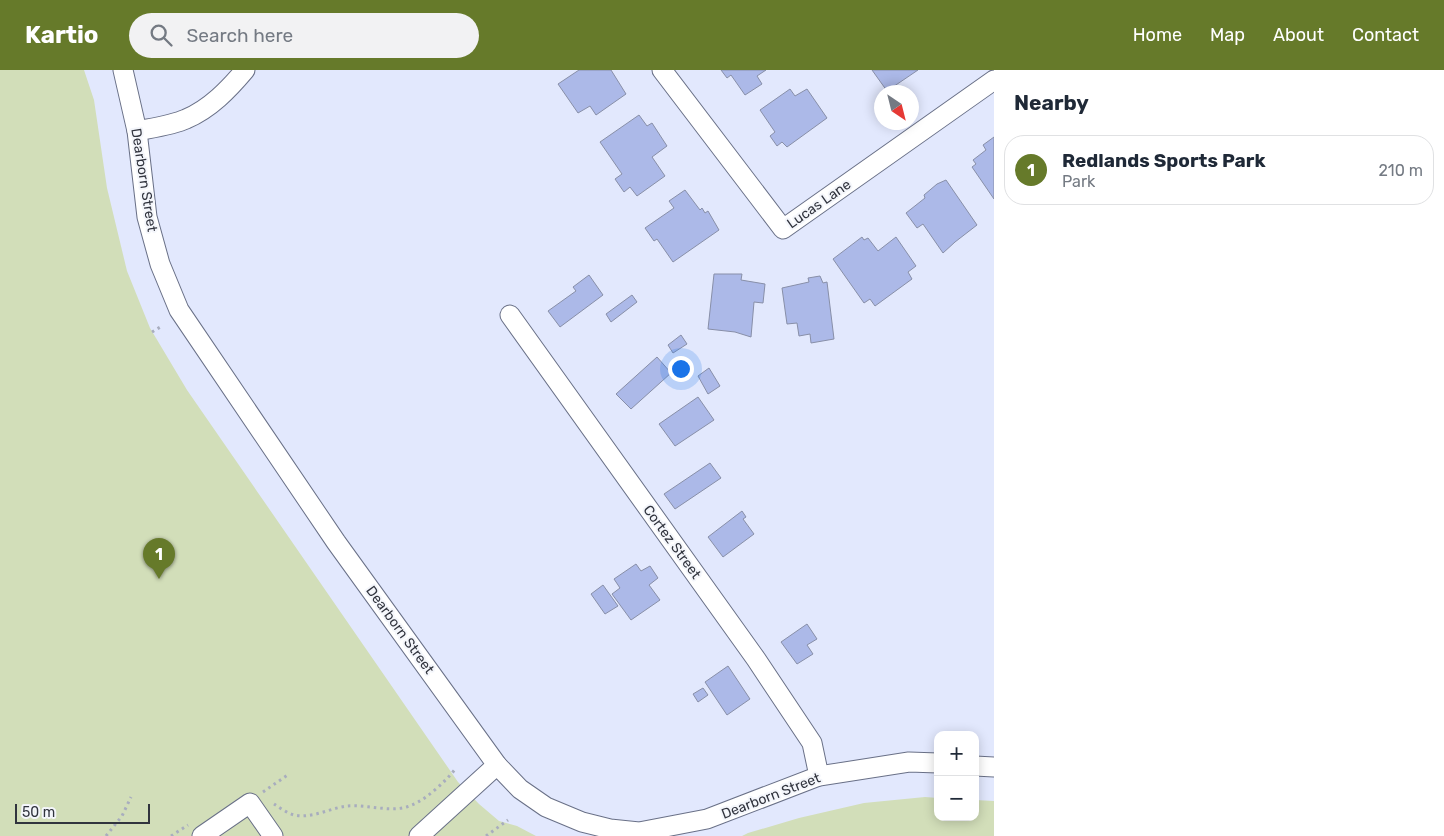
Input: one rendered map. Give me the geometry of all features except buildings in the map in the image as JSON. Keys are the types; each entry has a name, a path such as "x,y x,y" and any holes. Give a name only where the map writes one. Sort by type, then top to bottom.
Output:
{"street":[{"name":"Dearborn Street","path":"123,70 137,131 147,217 160,264 179,310 336,542 498,765 520,789 546,807 582,822 610,829 639,832 707,820 819,776 909,762 934,763"},
{"path":"137,131 185,120 194,115 231,87 245,70"},
{"name":"Lucas Lane","path":"662,70 782,230 994,80"},
{"name":"Cortez Street","path":"510,315 756,659 812,743 819,776"},
{"path":"420,836 498,765"},
{"path":"979,766 994,767"},
{"path":"198,828 250,803 273,836"}],"path":[{"path":"152,332 162,326"},
{"path":"271,802 286,812 304,816 346,806 403,809 421,801 456,768"},
{"path":"259,796 289,774"},
{"path":"106,836 122,816 132,797"},
{"path":"486,836 508,820"},
{"path":"171,836 198,828"}],"green space":[{"path":"0,70 84,70 94,100 107,188 127,271 150,328 187,390 458,782 499,821 517,826 536,836 0,836"},
{"path":"934,798 934,821 979,821 979,800 994,801 994,836 742,836 799,818 864,803"}],"place":[{"name":"Redlands Sports Park","path":"159,579"}]}
